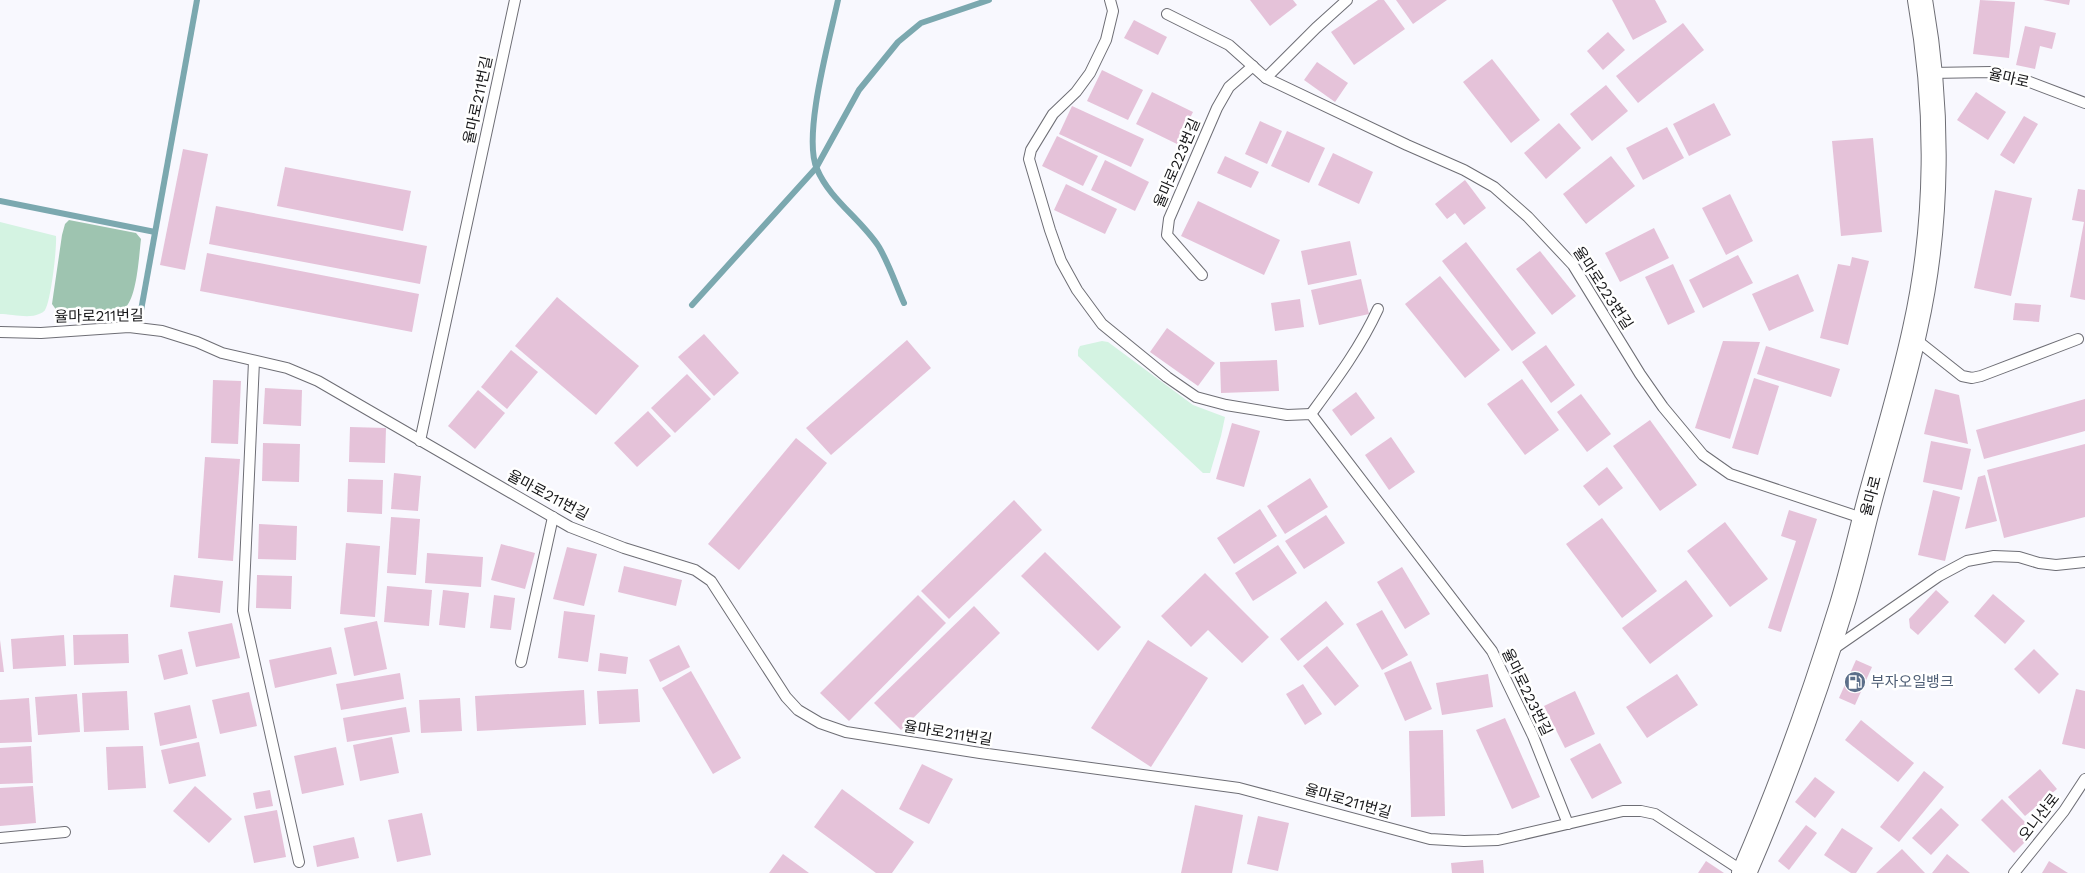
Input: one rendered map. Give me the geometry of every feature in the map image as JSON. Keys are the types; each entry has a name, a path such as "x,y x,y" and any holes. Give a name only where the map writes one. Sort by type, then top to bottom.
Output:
{"street":[{"name":"율마로","path":"1744,872 1761,833 1827,653 1843,603 1913,338 1927,264 1933,193 1930,72 1920,0"}],"lane":[{"name":"율마로211번길","path":"420,441 515,0"},
{"path":"1110,0 1113,11 1106,40 1090,73 1076,92 1054,114 1031,150 1029,159 1061,261 1077,290 1102,324 1167,377 1196,397 1226,405 1287,415 1311,414 1365,337 1378,309"},
{"path":"1266,78 1347,0"},
{"name":"율마로223번길","path":"1167,14 1229,45 1266,78 1406,145 1464,170 1494,187 1528,217 1573,265 1640,374 1663,407 1703,455 1730,474 1865,519"},
{"name":"율마로223번길","path":"1202,275 1167,234 1169,219 1217,108 1229,86 1253,66"},
{"name":"율마로","path":"1930,72 1991,72 2022,79 2085,103"},
{"name":"율마로211번길","path":"0,332 41,333 130,327 162,331 197,342 222,354 287,368 318,381 570,527 695,570 711,581 786,696 798,710 820,723 846,732 1028,760 1239,788 1430,839 1498,840 1623,811 1641,811 1655,814 1744,872"},
{"path":"1913,338 1962,376 1972,378 2078,339"},
{"path":"254,361 243,611 299,862"},
{"name":"율마로223번길","path":"1311,414 1492,651 1533,736 1568,824"},
{"path":"521,662 553,517"},
{"path":"1827,653 1939,576 1967,562 1994,556 2019,558 2056,565 2085,562"},
{"name":"오니산로","path":"2014,873 2059,818 2085,779"},
{"path":"0,838 64,832"}],"green space":[{"path":"69,220 136,233 141,239 133,294 126,307 121,311 93,315 72,313 57,311 52,304 62,235 65,224"},
{"path":"0,222 56,236 55,262 49,296 45,310 40,314 25,316 0,314"},
{"path":"1102,341 1108,342 1193,405 1225,417 1210,473 1203,473 1078,356 1080,346"}],"building":[{"path":"1250,0 1293,0 1297,5 1270,26"},
{"path":"1378,0 1384,0 1405,29 1354,65 1331,32"},
{"path":"1396,0 1447,0 1413,24"},
{"path":"1612,0 1655,0 1667,22 1633,40"},
{"path":"1980,0 2015,2 2009,58 1973,54"},
{"path":"2043,0 2070,0 2069,5"},
{"path":"1134,20 1167,37 1158,55 1124,38"},
{"path":"1683,23 1704,50 1638,103 1616,76"},
{"path":"2025,26 2056,33 2052,49 2040,46 2035,69 2016,65"},
{"path":"1608,32 1625,50 1603,70 1587,51"},
{"path":"1492,59 1540,120 1511,143 1463,82"},
{"path":"1317,62 1348,83 1335,102 1304,80"},
{"path":"1102,70 1143,90 1128,120 1087,101"},
{"path":"1606,85 1628,111 1592,141 1570,114"},
{"path":"1152,92 1193,112 1177,144 1136,124"},
{"path":"1976,92 2006,112 1988,140 1957,120"},
{"path":"1714,103 1731,135 1689,156 1673,124"},
{"path":"1072,106 1144,139 1131,167 1059,134"},
{"path":"2024,116 2038,124 2014,164 2000,155"},
{"path":"1260,121 1282,131 1267,164 1245,154"},
{"path":"1559,123 1581,148 1546,179 1524,153"},
{"path":"1667,127 1684,158 1643,180 1626,148"},
{"path":"1287,131 1325,148 1309,183 1271,166"},
{"path":"1057,136 1098,156 1083,186 1042,166"},
{"path":"1873,138 1882,232 1841,236 1832,141"},
{"path":"183,149 208,154 185,270 160,265"},
{"path":"1333,153 1373,172 1359,204 1318,185"},
{"path":"1225,156 1259,172 1251,188 1217,173"},
{"path":"1611,156 1635,186 1586,224 1563,194"},
{"path":"1105,160 1149,182 1135,211 1091,190"},
{"path":"285,167 411,191 403,231 277,206"},
{"path":"1465,180 1486,208 1464,225 1455,213 1447,219 1435,204"},
{"path":"1066,184 1117,209 1105,234 1054,210"},
{"path":"2078,189 2085,190 2085,300 2070,297 2084,222 2072,220"},
{"path":"1995,190 2032,198 2011,296 1974,288"},
{"path":"1730,194 1753,241 1726,255 1702,208"},
{"path":"1198,201 1280,240 1264,275 1181,236"},
{"path":"216,206 427,246 420,284 209,244"},
{"path":"1654,228 1669,258 1620,282 1605,253"},
{"path":"1350,241 1357,275 1308,285 1301,251"},
{"path":"1466,242 1536,333 1512,351 1442,261"},
{"path":"1540,251 1576,296 1552,315 1516,269"},
{"path":"207,253 419,294 412,332 200,291"},
{"path":"1738,255 1753,283 1703,308 1689,280"},
{"path":"1852,257 1869,261 1848,345 1820,338 1838,264 1850,266"},
{"path":"1673,264 1695,312 1668,325 1645,277"},
{"path":"1798,274 1814,311 1769,331 1752,294"},
{"path":"1440,276 1500,350 1465,378 1405,304"},
{"path":"1361,279 1369,314 1319,325 1311,290"},
{"path":"557,297 639,366 596,415 515,346"},
{"path":"1300,299 1304,327 1275,331 1271,303"},
{"path":"2015,303 2041,305 2039,322 2013,320"},
{"path":"1167,328 1215,363 1198,386 1150,352"},
{"path":"704,334 739,373 714,396 678,357"},
{"path":"907,340 931,368 831,455 806,428"},
{"path":"1723,341 1760,342 1730,439 1695,428"},
{"path":"1546,345 1575,385 1551,403 1522,362"},
{"path":"1766,346 1840,369 1831,397 1757,374"},
{"path":"511,350 538,372 507,409 481,387"},
{"path":"1277,360 1279,391 1221,393 1220,362"},
{"path":"687,374 711,399 675,433 651,408"},
{"path":"1754,378 1779,386 1758,455 1732,448"},
{"path":"1522,379 1559,430 1525,455 1487,404"},
{"path":"213,380 241,381 238,444 211,443"},
{"path":"265,388 302,390 301,426 263,424"},
{"path":"1935,389 1959,395 1968,444 1924,434"},
{"path":"478,390 505,413 475,449 448,426"},
{"path":"1356,392 1375,418 1351,436 1332,410"},
{"path":"1581,394 1611,434 1587,452 1557,412"},
{"path":"2085,399 2085,431 1984,459 1976,430"},
{"path":"648,411 671,436 637,467 614,443"},
{"path":"1650,420 1697,485 1660,511 1613,446"},
{"path":"1232,423 1260,431 1244,487 1216,479"},
{"path":"350,427 386,428 385,463 349,462"},
{"path":"1391,437 1415,472 1389,490 1365,455"},
{"path":"796,438 827,463 739,570 708,544"},
{"path":"1931,441 1971,449 1962,490 1923,482"},
{"path":"263,443 300,444 299,482 262,481"},
{"path":"2085,444 2085,517 2004,538 1987,470"},
{"path":"205,457 240,459 233,561 198,558"},
{"path":"1607,467 1623,488 1599,506 1583,486"},
{"path":"394,473 421,476 418,511 391,509"},
{"path":"1985,475 1997,521 1965,529 1978,477"},
{"path":"1310,478 1328,507 1285,534 1267,506"},
{"path":"348,479 383,480 382,514 347,512"},
{"path":"1933,490 1960,497 1945,561 1918,555"},
{"path":"1014,500 1042,530 949,619 921,591"},
{"path":"1260,509 1277,536 1234,564 1217,538"},
{"path":"1789,510 1817,519 1781,632 1768,628 1796,541 1781,536"},
{"path":"1326,515 1345,543 1304,569 1285,541"},
{"path":"391,517 420,519 416,575 387,573"},
{"path":"1602,518 1657,591 1622,618 1566,544"},
{"path":"1725,522 1768,579 1730,607 1687,551"},
{"path":"259,524 297,526 296,560 258,559"},
{"path":"346,543 380,546 375,617 340,614"},
{"path":"501,544 535,553 525,589 491,580"},
{"path":"1278,545 1297,573 1253,601 1235,573"},
{"path":"567,547 597,554 584,606 553,599"},
{"path":"1045,552 1121,627 1098,651 1021,576"},
{"path":"427,553 483,557 481,587 425,583"},
{"path":"624,566 682,580 676,606 618,592"},
{"path":"1402,567 1430,614 1405,629 1377,582"},
{"path":"1205,573 1269,637 1242,663 1208,630 1191,647 1161,616"},
{"path":"174,575 223,581 220,613 170,607"},
{"path":"257,575 292,576 291,609 256,608"},
{"path":"1686,580 1713,616 1650,664 1622,628"},
{"path":"387,586 432,590 429,626 384,622"},
{"path":"443,590 469,593 465,628 439,625"},
{"path":"1936,590 1949,602 1918,635 1910,628 1909,619"},
{"path":"1993,594 2025,621 2005,644 1974,616"},
{"path":"494,595 515,598 511,630 490,628"},
{"path":"918,595 946,623 849,721 820,693"},
{"path":"1326,601 1344,624 1298,661 1280,639"},
{"path":"974,606 1000,633 901,730 874,703"},
{"path":"1382,610 1408,655 1382,670 1356,624"},
{"path":"564,611 595,615 588,662 558,658"},
{"path":"377,621 387,669 354,676 344,628"},
{"path":"232,623 240,658 196,667 188,632"},
{"path":"128,634 129,663 74,665 73,635"},
{"path":"64,635 66,666 13,669 11,639"},
{"path":"0,640 4,672 0,672"},
{"path":"1148,640 1208,678 1151,767 1091,728"},
{"path":"679,645 690,667 660,682 649,660"},
{"path":"1327,646 1359,686 1335,706 1303,666"},
{"path":"331,647 337,674 275,688 269,660"},
{"path":"182,649 188,674 164,680 158,655"},
{"path":"2034,649 2059,674 2039,694 2014,669"},
{"path":"600,653 628,657 626,674 598,671"},
{"name":"부자오일뱅크","path":"1856,660 1872,667 1855,705 1839,698"},
{"path":"1411,661 1432,709 1405,721 1384,673"},
{"path":"691,671 741,758 713,774 662,688"},
{"path":"400,673 404,699 341,710 336,684"},
{"path":"1488,674 1493,707 1442,715 1436,683"},
{"path":"1677,674 1698,705 1647,738 1626,707"},
{"path":"1303,684 1322,714 1305,725 1286,694"},
{"path":"638,689 640,722 599,724 597,691"},
{"path":"2076,689 2085,691 2085,749 2062,744"},
{"path":"584,690 586,725 477,731 475,696"},
{"path":"127,691 129,730 84,732 82,693"},
{"path":"1575,691 1595,734 1565,748 1544,706"},
{"path":"249,692 257,726 220,734 212,700"},
{"path":"77,694 80,732 38,735 35,697"},
{"path":"29,698 32,742 0,743 0,700"},
{"path":"460,698 462,731 421,733 419,700"},
{"path":"190,705 197,738 160,746 154,713"},
{"path":"406,707 410,732 347,742 343,718"},
{"path":"1505,718 1540,797 1512,809 1476,730"},
{"path":"1861,720 1914,763 1898,782 1845,740"},
{"path":"1443,730 1445,816 1411,817 1409,731"},
{"path":"392,737 399,773 360,781 353,745"},
{"path":"199,742 206,776 169,784 161,750"},
{"path":"1600,743 1622,783 1592,799 1570,759"},
{"path":"31,746 33,783 0,784 0,748"},
{"path":"143,746 146,788 108,790 106,747"},
{"path":"336,747 344,785 302,794 294,756"},
{"path":"922,764 953,779 929,824 899,809"},
{"path":"2040,769 2057,789 2025,816 2008,797"},
{"path":"1924,771 1944,787 1899,842 1880,827"},
{"path":"1815,777 1835,792 1815,818 1795,802"},
{"path":"33,786 36,823 0,826 0,788"},
{"path":"195,786 232,819 209,843 173,811"},
{"path":"842,789 914,842 892,873 876,873 814,827"},
{"path":"270,790 273,806 256,809 253,793"},
{"path":"2002,799 2035,832 2014,853 1981,820"},
{"path":"1195,805 1243,815 1232,873 1181,873"},
{"path":"1941,808 1959,825 1931,855 1912,838"},
{"path":"277,810 286,857 254,863 244,816"},
{"path":"422,813 431,855 397,862 388,820"},
{"path":"1258,816 1289,823 1278,871 1247,864"},
{"path":"1806,825 1817,833 1789,870 1778,861"},
{"path":"1842,828 1873,848 1856,873 1851,873 1824,855"},
{"path":"354,837 359,858 317,867 313,846"},
{"path":"1902,849 1925,873 1876,873"},
{"path":"783,854 809,873 769,873"},
{"path":"1947,854 1970,873 1932,873"},
{"path":"1483,860 1484,873 1452,873 1451,863"},
{"path":"1706,861 1724,873 1698,873"},
{"path":"2049,861 2068,873 2042,873"}],"waterway":[{"path":"140,316 197,0"},
{"path":"838,0 819,86 815,111 813,154 817,169 830,190 864,227 879,247 904,303"},
{"path":"692,305 816,168 859,90 898,42 921,23 989,0"},
{"path":"0,201 155,232"}],"place":[{"name":"부자오일뱅크","path":"1855,682"}]}
